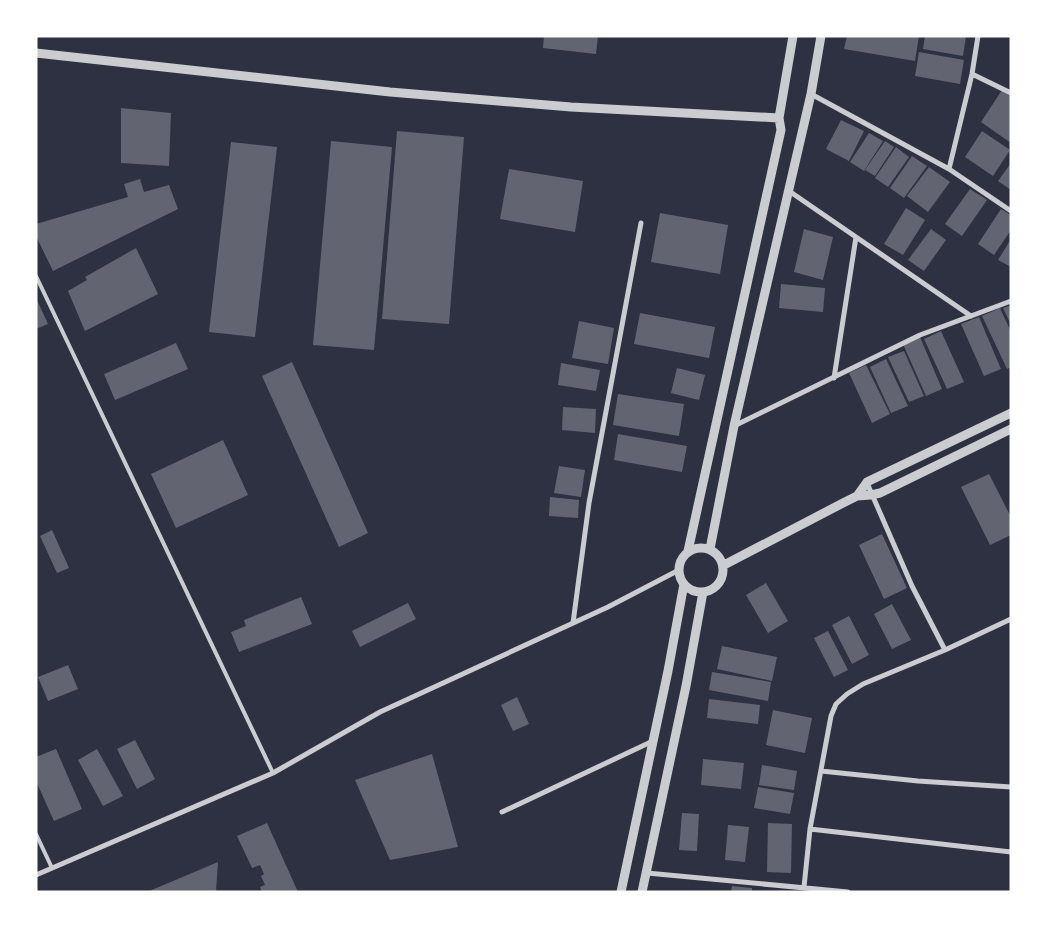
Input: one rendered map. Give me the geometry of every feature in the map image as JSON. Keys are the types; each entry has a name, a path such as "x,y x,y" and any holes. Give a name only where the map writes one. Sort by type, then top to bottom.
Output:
{"street":[{"path":"688,551 702,547 710,549 719,555 724,565 724,573 717,586 704,592 689,589 684,584 678,570 688,551 781,130 779,118 793,36"},
{"path":"710,549 734,426 811,94 821,36"},
{"path":"949,169 972,74 978,36"},
{"path":"36,53 400,93 571,107 779,118"},
{"path":"972,74 1011,92"},
{"path":"811,94 949,169 1011,211"},
{"path":"788,191 970,316"},
{"path":"573,623 589,503 641,223"},
{"path":"834,378 856,237"},
{"path":"734,426 920,335 1011,301"},
{"path":"857,496 867,482 1011,414"},
{"path":"724,565 857,496 871,496 1011,429"},
{"path":"867,482 871,496 912,586 945,650"},
{"path":"36,875 273,772 380,712 573,623 640,591 678,570"},
{"path":"621,892 684,584"},
{"path":"642,892 704,592"},
{"path":"804,887 810,829 831,716 836,704 863,684 945,650 1011,619"},
{"path":"502,812 653,741"},
{"path":"821,771 918,781 1011,787"},
{"path":"810,829 1011,852"},
{"path":"647,873 848,892"}],"lane":[{"path":"36,276 273,772"},
{"path":"36,834 52,868"}],"building":[{"path":"544,36 598,36 596,54 543,48"},
{"path":"847,36 919,36 915,61 844,49"},
{"path":"925,36 966,36 963,56 923,49"},
{"path":"919,52 964,60 960,84 915,76"},
{"path":"1002,90 1011,96 1011,143 981,122"},
{"path":"121,108 171,113 169,166 121,163"},
{"path":"841,120 864,131 849,161 826,149"},
{"path":"397,131 464,137 449,324 382,319"},
{"path":"982,131 1010,150 993,176 965,157"},
{"path":"869,133 883,141 864,171 850,162"},
{"path":"331,141 392,147 374,350 313,345"},
{"path":"885,141 894,147 875,176 865,170"},
{"path":"231,142 277,147 255,337 209,332"},
{"path":"896,147 909,157 888,187 875,178"},
{"path":"912,156 927,166 904,198 890,188"},
{"path":"1011,163 1011,190 998,181"},
{"path":"929,167 950,182 928,212 907,196"},
{"path":"509,169 583,181 575,232 500,219"},
{"path":"140,179 144,192 169,185 178,209 53,271 36,236 36,224 128,197 124,184"},
{"path":"970,189 987,200 962,236 945,224"},
{"path":"906,208 925,220 903,255 884,244"},
{"path":"1001,209 1011,215 1011,230 994,255 978,244"},
{"path":"660,213 728,225 720,274 651,262"},
{"path":"804,229 833,237 823,280 794,272"},
{"path":"931,229 946,240 924,271 908,260"},
{"path":"1011,239 1011,267 998,260"},
{"path":"136,248 158,294 85,331 68,291 87,280 85,277"},
{"path":"781,284 825,288 823,312 779,308"},
{"path":"36,298 48,324 36,329"},
{"path":"1011,305 1011,325 1003,308"},
{"path":"1000,308 1011,332 1011,367 1007,369 982,316"},
{"path":"640,313 715,327 709,358 634,344"},
{"path":"979,317 1001,369 984,376 961,324"},
{"path":"579,321 614,328 608,364 572,358"},
{"path":"941,331 964,382 947,389 924,339"},
{"path":"920,337 942,389 926,396 903,344"},
{"path":"176,343 188,369 115,400 104,374"},
{"path":"904,351 924,396 909,402 888,357"},
{"path":"886,359 908,406 891,413 870,367"},
{"path":"292,362 368,533 339,547 262,376"},
{"path":"561,363 600,370 596,391 558,385"},
{"path":"866,365 890,414 872,423 849,373"},
{"path":"677,368 705,375 699,400 671,393"},
{"path":"618,394 684,404 679,436 613,425"},
{"path":"563,407 596,409 595,433 562,430"},
{"path":"618,434 687,446 682,472 614,460"},
{"path":"223,440 248,495 176,528 151,474"},
{"path":"559,466 585,470 581,497 554,493"},
{"path":"989,474 1011,517 1011,535 990,545 961,487"},
{"path":"550,497 579,500 578,518 549,516"},
{"path":"52,530 69,568 57,573 40,536"},
{"path":"882,534 907,588 884,599 859,545"},
{"path":"766,583 788,621 768,633 746,595"},
{"path":"301,597 312,624 239,652 231,632 246,626 244,620"},
{"path":"408,603 416,619 360,647 352,631"},
{"path":"892,604 911,640 892,649 874,614"},
{"path":"849,616 869,655 852,664 832,625"},
{"path":"828,631 848,670 834,677 814,638"},
{"path":"722,646 777,657 772,681 717,669"},
{"path":"68,665 78,689 48,701 38,677"},
{"path":"712,672 771,682 768,701 709,690"},
{"path":"517,697 529,724 513,731 501,705"},
{"path":"709,699 760,705 758,724 707,718"},
{"path":"773,710 812,718 805,753 766,745"},
{"path":"135,740 155,779 137,789 117,749"},
{"path":"56,749 82,809 54,821 36,781 36,757"},
{"path":"97,749 123,796 103,806 78,760"},
{"path":"432,754 458,847 390,860 355,780"},
{"path":"703,759 744,763 741,789 701,785"},
{"path":"762,765 797,771 794,790 759,785"},
{"path":"758,787 794,793 790,814 754,808"},
{"path":"682,813 699,814 697,851 679,850"},
{"path":"267,823 298,892 262,892 260,887 265,885 261,876 264,874 260,865 252,868 237,836"},
{"path":"768,823 792,824 791,873 767,872"},
{"path":"728,825 749,827 745,862 725,860"},
{"path":"218,862 216,892 147,892"},
{"path":"732,886 752,888 752,892 731,892"}]}
